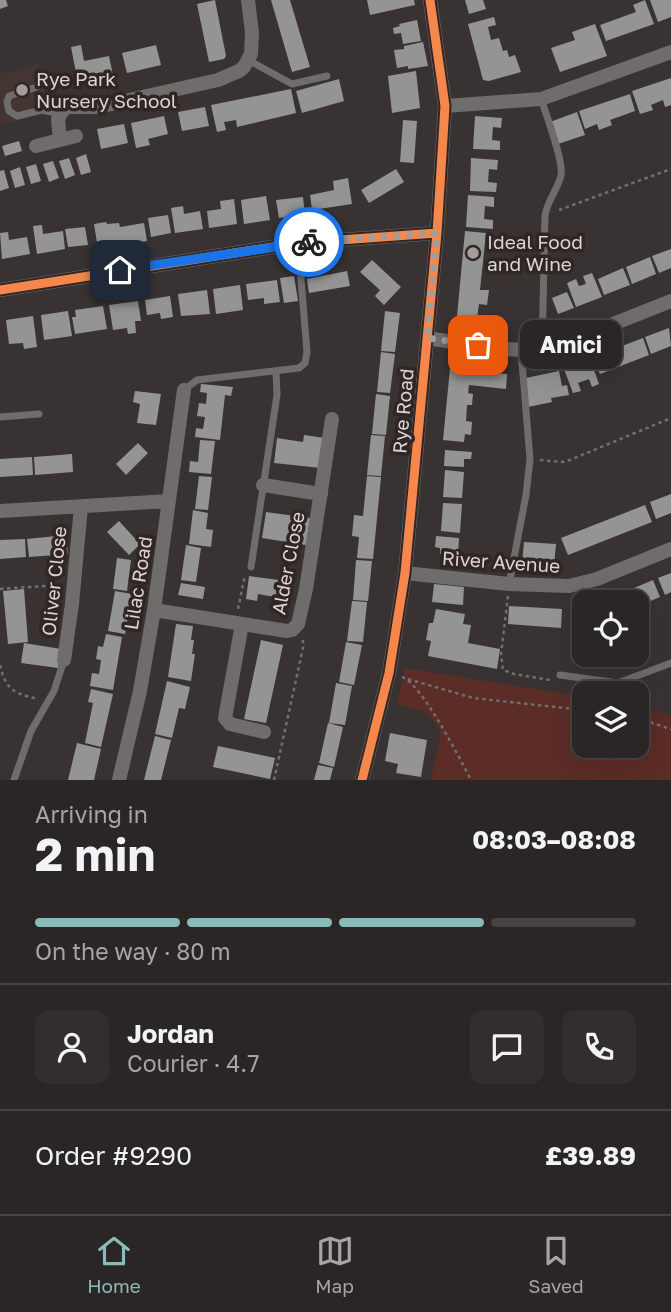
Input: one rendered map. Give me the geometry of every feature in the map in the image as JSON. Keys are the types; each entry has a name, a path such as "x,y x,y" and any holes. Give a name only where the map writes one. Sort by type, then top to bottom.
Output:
{"street":[{"path":"60,140 60,114 68,107 98,107 226,78 239,71 248,60 252,33 248,0"},
{"name":"Rye Road","path":"362,780 389,673 405,573 437,233 445,106 430,0"},
{"path":"445,106 541,99 671,52"},
{"path":"36,146 76,136"},
{"path":"0,290 298,243 437,233"},
{"path":"427,338 521,350 542,350 671,301"},
{"name":"Lilac Road","path":"119,780 140,691 154,610 184,390"},
{"name":"Alder Close","path":"154,610 286,631 292,630 298,624 306,589 332,419"},
{"name":"Alder Close","path":"263,485 321,494"},
{"path":"0,511 169,500"},
{"name":"Oliver Close","path":"64,660 81,507"},
{"name":"River Avenue","path":"405,573 556,587 582,584 671,549"},
{"name":"Alder Close","path":"239,624 225,718 230,724 264,732"}],"lane":[{"path":"248,60 292,84 327,76"},
{"path":"40,86 9,96 9,111 18,116 42,110 60,114"},
{"path":"541,99 562,170 559,183 548,200 545,216 542,350"},
{"path":"184,390 197,380 276,372 299,368 304,363 307,352 298,243"},
{"path":"509,584 530,459 521,350"},
{"path":"251,566 277,395 276,372"},
{"path":"0,417 39,414"},
{"path":"14,780 31,731 54,691 64,660"},
{"path":"559,675 618,683 671,663"}],"path":[{"path":"545,216 671,169"},
{"path":"530,459 566,462 671,418"},
{"path":"239,624 245,572 251,566"},
{"path":"0,589 74,584"},
{"path":"509,584 502,654 503,670 558,681 559,675"},
{"path":"274,780 303,649 302,638"},
{"path":"0,665 3,680 9,688 46,701"},
{"path":"389,673 473,698 572,709"},
{"path":"408,679 440,725 471,780"},
{"path":"649,722 671,729"}],"shaded area":[{"name":"Rye Park Nursery School","path":"38,64 49,105 44,114 0,125 0,74"},
{"path":"405,668 572,695 572,758 649,758 649,710 671,716 671,780 431,780 441,732 428,713 397,704"}],"building":[{"path":"0,0 6,0 8,6 0,9"},
{"path":"215,0 226,56 224,59 209,62 197,4"},
{"path":"271,0 290,0 310,67 292,72"},
{"path":"367,0 414,0 415,5 370,15"},
{"path":"465,0 483,0 486,9 469,14"},
{"path":"645,0 654,24 606,41 600,25 636,12 633,5"},
{"path":"650,0 671,0 671,17 658,22"},
{"path":"494,17 496,25 488,27 491,40 499,38 503,51 507,50 509,57 515,55 521,72 489,81 483,80 468,24"},
{"path":"417,20 421,41 403,44 401,33 394,34 393,28"},
{"path":"595,24 607,56 560,72 551,48 575,40 572,32"},
{"path":"423,42 428,66 397,68 394,50"},
{"path":"81,45 84,61 109,56 113,75 78,83 71,47"},
{"path":"156,45 161,65 127,73 122,53"},
{"path":"416,71 420,108 392,113 388,76"},
{"path":"671,78 671,105 665,107 663,100 651,105 653,110 640,114 632,91"},
{"path":"339,79 344,101 302,113 296,91"},
{"path":"291,89 296,113 237,127 236,120 224,122 226,130 217,132 211,105"},
{"path":"630,94 635,111 610,120 612,125 599,130 597,124 585,129 579,111"},
{"path":"205,107 209,126 182,131 178,112"},
{"path":"577,112 585,135 558,144 550,122"},
{"path":"164,116 168,134 148,139 150,145 136,148 131,123"},
{"path":"475,116 502,118 501,128 493,127 492,140 500,141 500,150 473,149"},
{"path":"403,120 417,121 414,163 400,162"},
{"path":"124,124 128,143 101,149 97,129"},
{"path":"19,141 22,151 5,156 2,146"},
{"path":"86,154 91,172 81,175 76,158"},
{"path":"69,158 75,175 65,179 59,161"},
{"path":"471,158 498,160 497,170 489,169 488,182 497,183 496,192 470,191"},
{"path":"53,161 59,178 49,182 43,164"},
{"path":"36,164 41,181 31,184 26,167"},
{"path":"20,167 25,185 15,188 10,171"},
{"path":"396,169 404,182 369,203 361,190"},
{"path":"4,170 9,188 0,191 0,171"},
{"path":"348,178 352,204 312,210 310,195 334,190 333,181"},
{"path":"468,195 494,197 494,207 485,206 484,219 493,220 493,229 466,227"},
{"path":"266,196 270,220 244,224 241,200"},
{"path":"303,197 305,215 279,218 276,200"},
{"path":"234,199 237,224 209,228 207,211 221,209 220,201"},
{"path":"183,206 184,214 200,211 203,229 175,233 171,208"},
{"path":"168,215 171,233 151,237 148,218"},
{"path":"119,223 120,227 144,223 147,241 98,249 94,224"},
{"path":"42,225 43,234 63,231 65,249 37,254 33,226"},
{"path":"85,227 88,245 68,247 65,229"},
{"path":"465,231 486,233 480,290 489,290 487,305 479,304 477,318 457,316"},
{"path":"8,232 9,240 27,237 30,254 2,259 0,233"},
{"path":"671,249 671,268 659,273 652,256"},
{"path":"650,257 656,274 632,284 626,267"},
{"path":"372,260 401,287 384,305 375,296 380,290 360,272"},
{"path":"623,268 630,285 604,295 598,279"},
{"path":"347,271 350,286 309,293 307,279"},
{"path":"592,273 602,297 576,307 567,283 576,279 579,286 586,284 583,276"},
{"path":"294,276 298,301 284,303 280,278"},
{"path":"277,280 280,302 264,304 264,298 248,300 246,284"},
{"path":"240,285 243,310 216,314 213,289"},
{"path":"207,290 210,314 181,316 178,294"},
{"path":"567,292 574,308 558,314 552,298"},
{"path":"170,296 173,317 161,319 160,313 147,315 145,300"},
{"path":"138,301 141,321 135,321 136,333 128,334 127,328 113,330 109,305"},
{"path":"103,306 107,329 75,334 72,317 76,317 75,310"},
{"path":"68,311 72,336 44,340 41,315"},
{"path":"385,311 400,313 395,352 381,351"},
{"path":"33,316 37,347 24,349 23,343 9,344 6,320"},
{"path":"669,328 671,346 651,354 645,337"},
{"path":"643,338 649,355 600,374 593,357"},
{"path":"452,348 482,350 480,372 507,374 506,389 469,385 468,393 473,394 472,405 467,405 466,421 472,422 471,435 465,434 464,442 443,440"},
{"path":"381,352 395,354 390,393 377,392"},
{"path":"590,359 599,384 592,387 589,379 578,383 581,391 573,393 564,369"},
{"path":"559,371 562,386 567,385 569,395 551,398 552,402 528,407 526,378"},
{"path":"201,384 233,387 231,396 225,395 220,440 195,437 196,428 203,429 205,417 197,416 199,403 206,404 207,393 200,392"},
{"path":"135,391 161,394 156,425 137,423 140,404 133,402"},
{"path":"376,394 390,396 386,435 372,434"},
{"path":"304,435 325,438 321,468 274,463 277,438 303,442"},
{"path":"371,435 385,436 381,476 367,475"},
{"path":"200,440 215,441 211,474 189,472 190,461 198,462"},
{"path":"138,443 148,453 126,475 116,464"},
{"path":"445,450 472,452 471,459 464,459 464,467 444,466"},
{"path":"72,454 73,472 35,475 34,457"},
{"path":"32,457 33,475 0,477 0,459"},
{"path":"445,470 464,472 462,498 443,497"},
{"path":"199,476 212,477 208,510 195,509"},
{"path":"367,476 381,477 373,559 357,558 359,537 352,536 354,515 363,516"},
{"path":"671,494 671,513 656,519 650,502"},
{"path":"443,503 462,504 460,533 441,531"},
{"path":"645,505 652,522 568,555 561,538"},
{"path":"193,510 208,513 206,529 213,530 211,547 189,544"},
{"path":"266,512 310,518 306,545 262,538"},
{"path":"119,521 140,544 129,555 107,532"},
{"path":"66,535 68,554 29,557 27,539"},
{"path":"436,536 459,538 458,555 440,554 440,548 435,547"},
{"path":"25,539 26,557 0,559 0,540"},
{"path":"524,542 556,544 554,566 522,564"},
{"path":"186,545 201,548 196,582 181,580"},
{"path":"117,558 131,560 127,591 113,589"},
{"path":"356,560 372,561 368,601 353,600"},
{"path":"671,573 671,592 665,595 658,578"},
{"path":"249,576 294,582 290,606 277,604 278,597 258,594 257,601 246,599"},
{"path":"653,580 660,597 649,602 649,590 629,590"},
{"path":"181,583 205,587 203,599 178,595"},
{"path":"434,584 464,587 463,605 432,602"},
{"path":"24,589 28,642 8,644 3,591"},
{"path":"115,591 132,594 125,634 108,631"},
{"path":"352,601 367,602 363,642 347,641"},
{"path":"509,606 562,609 561,628 508,624"},
{"path":"436,609 465,614 463,624 471,625 468,643 500,649 497,669 428,656 431,641 426,640 429,623 433,623"},
{"path":"176,624 193,626 192,654 195,654 191,681 168,677"},
{"path":"106,634 122,637 113,690 90,686 92,673 99,674 101,660 96,659 98,646 103,647"},
{"path":"261,640 283,645 266,723 244,719"},
{"path":"346,642 362,645 354,685 339,682"},
{"path":"24,643 61,649 58,668 21,663"},
{"path":"167,681 190,687 185,709 179,708 172,738 155,734"},
{"path":"336,683 352,686 345,725 329,723"},
{"path":"91,689 113,694 101,747 85,743 93,703 88,702"},
{"path":"328,723 343,727 334,767 319,763"},
{"path":"390,733 427,740 421,777 396,773 398,764 385,761"},
{"path":"155,736 171,740 161,780 144,780"},
{"path":"77,743 101,749 94,780 68,780"},
{"path":"218,746 275,758 270,779 213,767"},
{"path":"318,765 333,768 330,780 314,780"}],"cycle path":[{"path":"362,780 389,673 405,573 437,233 445,106 430,0"},
{"path":"0,290 298,243 437,233"}],"way so far":[{"path":"309,242 437,233 427,338 478,345"}],"place":[{"name":"Rye Park Nursery School","path":"22,90"},
{"name":"Ideal Food and Wine","path":"473,253"},
{"name":"Amici","path":"478,345"}],"route":[{"path":"120,270 309,242"}]}
